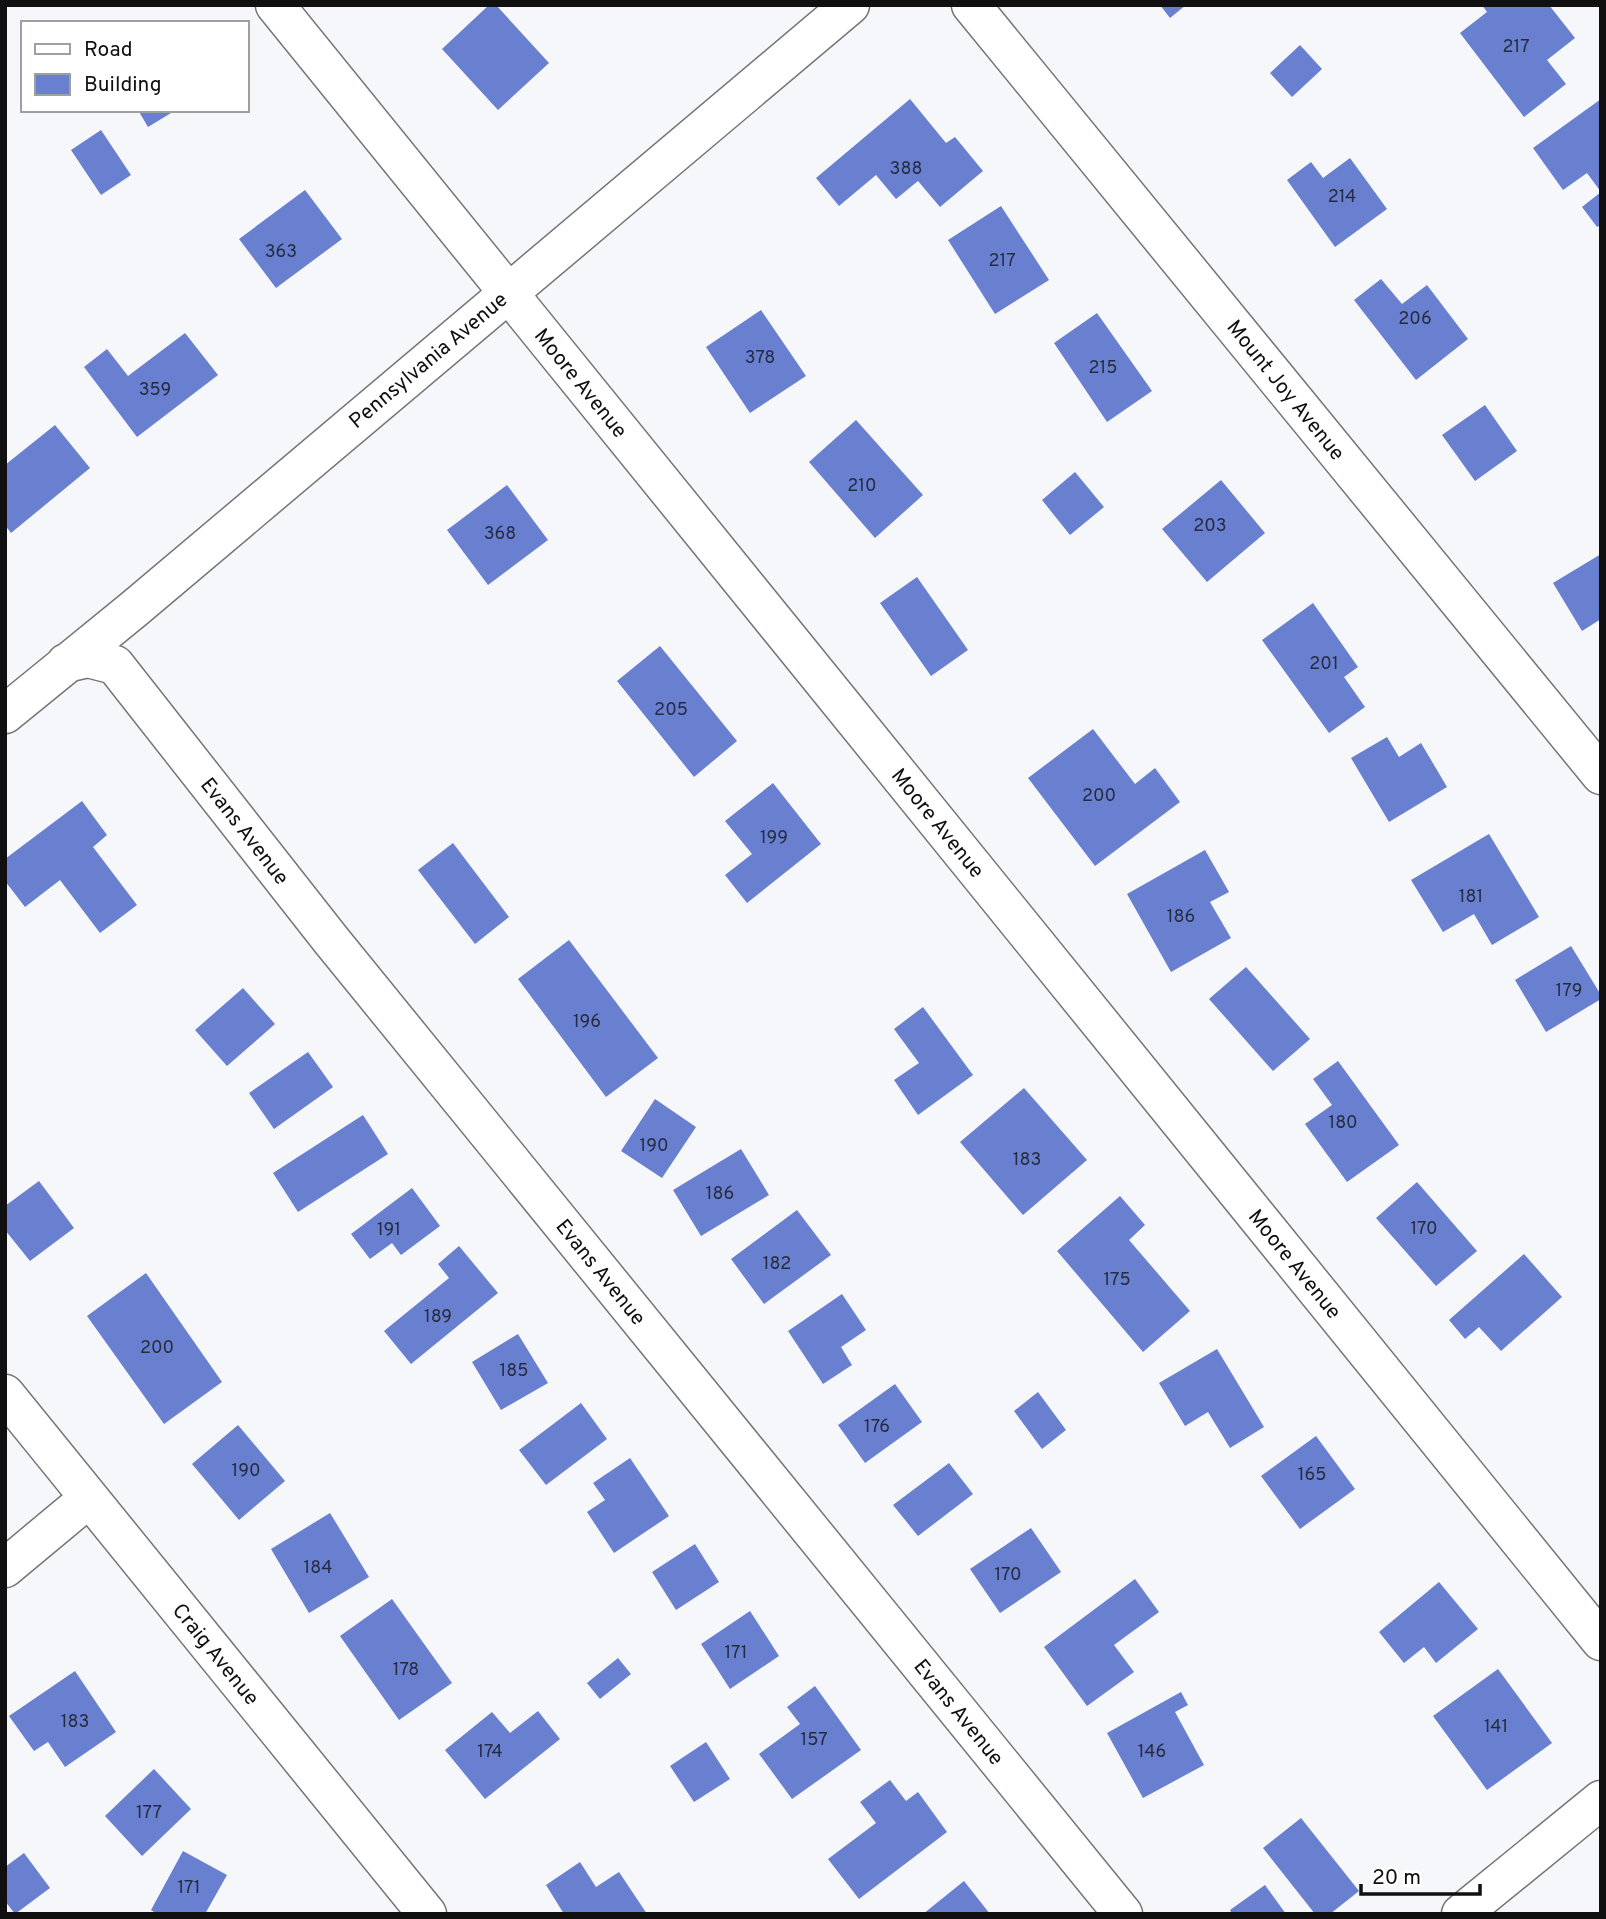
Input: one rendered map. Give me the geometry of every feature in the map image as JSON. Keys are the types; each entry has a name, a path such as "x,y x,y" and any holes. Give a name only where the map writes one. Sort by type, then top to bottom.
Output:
{"street":[{"name":"Moore Avenue","path":"275,5 1601,1641"},
{"name":"Pennsylvania Avenue","path":"5,714 134,609 849,5"},
{"name":"Mount Joy Avenue","path":"971,5 1601,775"},
{"name":"Evans Avenue","path":"66,663 88,659 115,665 331,940 1123,1914"},
{"name":"Craig Avenue","path":"5,1394 427,1914"},
{"path":"5,1568 89,1498"},
{"path":"1461,1914 1601,1800"}],"building":[{"path":"489,5 496,5 549,63 498,110 442,49"},
{"path":"1160,5 1186,5 1170,18"},
{"path":"1482,5 1549,5 1575,38 1547,60 1566,84 1524,117 1460,33 1487,12"},
{"path":"1300,45 1322,69 1292,97 1270,73"},
{"path":"910,99 946,143 955,137 983,171 940,207 918,181 896,199 876,175 839,206 816,178"},
{"path":"1601,99 1601,192 1587,173 1563,190 1533,148"},
{"path":"139,112 173,112 148,127"},
{"path":"101,130 131,175 101,195 71,150"},
{"path":"1350,158 1387,209 1335,247 1287,180 1311,162 1323,178"},
{"path":"305,190 342,239 276,288 239,239"},
{"path":"1601,192 1601,225 1597,227 1582,207"},
{"path":"1001,206 1049,280 995,314 948,240"},
{"path":"1381,279 1402,304 1427,285 1468,339 1416,380 1354,300"},
{"path":"761,310 806,376 750,413 706,347"},
{"path":"1097,313 1152,391 1107,422 1054,343"},
{"path":"185,333 218,375 137,437 84,367 107,349 128,376"},
{"path":"1485,405 1517,451 1475,481 1442,435"},
{"path":"856,420 923,495 875,538 809,462"},
{"path":"55,425 90,468 11,533 5,525 5,465"},
{"path":"1075,472 1104,507 1070,535 1042,500"},
{"path":"1221,480 1265,533 1207,582 1162,529"},
{"path":"507,485 548,540 488,585 447,530"},
{"path":"1601,554 1601,619 1582,631 1553,583"},
{"path":"917,577 968,650 931,676 880,603"},
{"path":"1313,603 1358,667 1344,677 1365,707 1329,733 1262,640"},
{"path":"660,646 737,741 694,777 617,681"},
{"path":"1093,729 1135,784 1155,768 1180,802 1095,866 1028,778"},
{"path":"1387,737 1399,757 1421,743 1447,787 1389,822 1351,758"},
{"path":"773,783 821,844 747,903 725,875 752,854 725,821"},
{"path":"82,801 107,835 93,847 137,905 100,933 60,880 25,907 5,881 5,859"},
{"path":"1489,834 1539,917 1492,945 1474,914 1443,932 1411,880"},
{"path":"453,843 509,917 475,944 418,870"},
{"path":"1205,850 1229,892 1210,902 1231,938 1171,972 1127,894"},
{"path":"569,940 658,1058 606,1097 518,979"},
{"path":"1571,946 1601,999 1546,1032 1515,980"},
{"path":"1246,967 1310,1039 1273,1071 1209,999"},
{"path":"243,988 275,1024 227,1066 195,1030"},
{"path":"923,1007 973,1075 918,1115 894,1080 919,1063 894,1029"},
{"path":"308,1052 333,1087 274,1129 249,1093"},
{"path":"1338,1061 1399,1145 1347,1182 1305,1124 1332,1105 1313,1079"},
{"path":"1024,1088 1087,1160 1023,1215 960,1142"},
{"path":"655,1099 696,1127 662,1178 621,1151"},
{"path":"363,1115 388,1154 298,1212 273,1173"},
{"path":"741,1149 769,1195 701,1236 673,1190"},
{"path":"39,1181 74,1228 30,1261 5,1230 5,1206"},
{"path":"1417,1182 1477,1251 1436,1286 1376,1218"},
{"path":"412,1188 440,1226 401,1255 392,1243 370,1259 351,1234"},
{"path":"1120,1196 1145,1225 1129,1240 1190,1311 1143,1352 1057,1251"},
{"path":"797,1210 831,1255 764,1304 731,1259"},
{"path":"459,1246 498,1293 411,1364 384,1331 449,1278 438,1264"},
{"path":"1524,1254 1562,1297 1501,1351 1479,1327 1465,1339 1449,1320"},
{"path":"146,1273 222,1382 164,1424 87,1316"},
{"path":"842,1294 866,1330 841,1347 852,1365 823,1384 788,1331"},
{"path":"518,1334 548,1383 501,1410 472,1362"},
{"path":"1217,1349 1264,1427 1230,1448 1208,1412 1185,1426 1159,1383"},
{"path":"895,1384 922,1422 865,1463 838,1425"},
{"path":"1038,1392 1066,1430 1042,1449 1014,1411"},
{"path":"581,1403 607,1439 546,1485 519,1450"},
{"path":"238,1425 285,1481 239,1520 192,1464"},
{"path":"1316,1436 1355,1489 1300,1529 1261,1476"},
{"path":"630,1458 669,1516 614,1553 587,1512 605,1500 593,1483"},
{"path":"949,1463 973,1494 918,1536 893,1505"},
{"path":"330,1513 369,1577 309,1613 271,1549"},
{"path":"1031,1528 1061,1572 1000,1613 970,1569"},
{"path":"695,1544 719,1582 676,1610 652,1572"},
{"path":"1135,1579 1159,1612 1114,1645 1134,1672 1087,1706 1044,1647"},
{"path":"1439,1582 1478,1629 1436,1663 1424,1647 1404,1663 1379,1632"},
{"path":"392,1599 452,1683 399,1720 340,1636"},
{"path":"750,1611 779,1656 730,1689 701,1644"},
{"path":"618,1658 631,1674 600,1699 587,1683"},
{"path":"1498,1669 1552,1743 1487,1790 1433,1716"},
{"path":"75,1671 116,1732 65,1767 48,1742 34,1751 9,1716"},
{"path":"815,1686 861,1750 792,1799 759,1754 800,1724 787,1707"},
{"path":"1181,1692 1188,1705 1175,1712 1204,1765 1143,1798 1107,1733"},
{"path":"538,1711 560,1739 485,1799 445,1750 492,1712 510,1733"},
{"path":"706,1742 730,1779 694,1802 670,1766"},
{"path":"154,1769 191,1809 142,1856 105,1816"},
{"path":"890,1780 906,1801 918,1792 947,1832 859,1899 828,1859 876,1823 860,1802"},
{"path":"1301,1818 1359,1891 1330,1914 1315,1914 1263,1848"},
{"path":"183,1851 227,1875 205,1914 157,1914 151,1910"},
{"path":"24,1853 50,1888 15,1914 5,1901 5,1867"},
{"path":"580,1862 596,1887 619,1872 647,1914 564,1914 546,1885"},
{"path":"964,1881 990,1914 923,1914"},
{"path":"1265,1885 1286,1914 1232,1914 1230,1910"}]}
